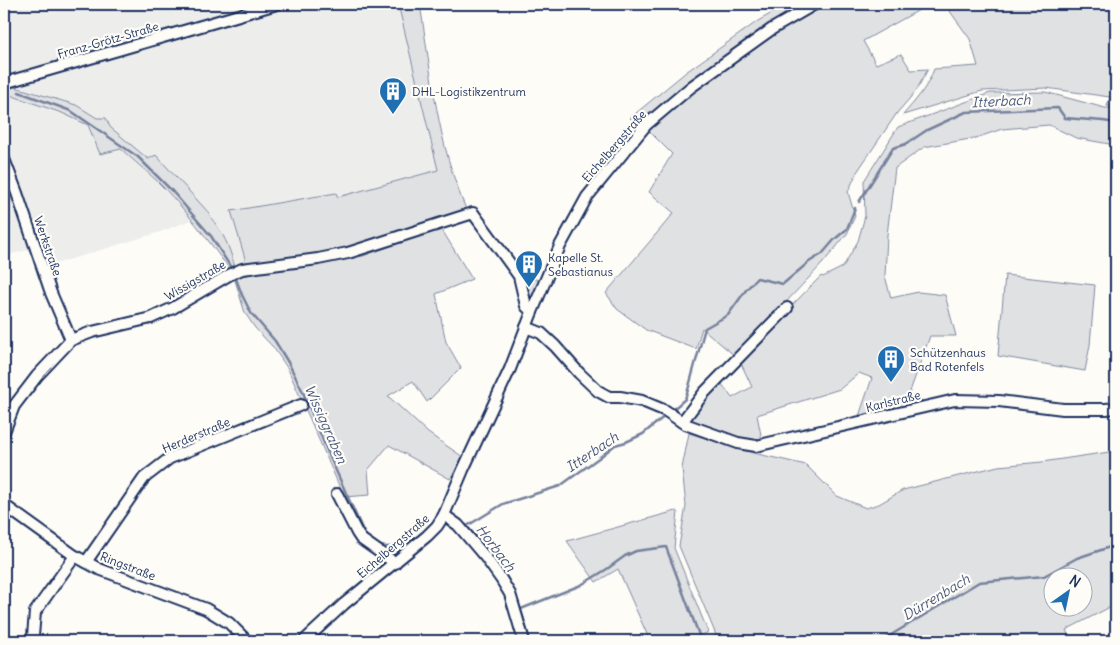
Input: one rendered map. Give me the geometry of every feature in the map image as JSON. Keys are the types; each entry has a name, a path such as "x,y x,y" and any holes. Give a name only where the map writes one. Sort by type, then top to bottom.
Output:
{"street":[{"name":"Franz-Grötz-Straße","path":"4,83 277,4"},
{"name":"Eichelbergstraße","path":"304,641 344,604 395,564 437,526 444,515 510,369 560,246 587,197 646,125 691,88 772,29 815,4"},
{"name":"Werkstraße","path":"4,160 51,293 71,340"},
{"name":"Wissigstraße","path":"4,432 14,406 37,376 71,340 92,332 151,318 173,308 242,269 348,253 473,213 519,276 526,306 532,312"},
{"path":"678,420 787,308"},
{"name":"Karlstraße","path":"526,327 541,333 598,391 609,397 642,401 666,411 678,420 738,443 756,446 955,400 999,401 1063,409 1116,408"},
{"name":"Herderstraße","path":"86,562 144,478 170,458 301,405"},
{"path":"337,494 361,538 395,564"},
{"name":"Ringstraße","path":"4,505 86,562 99,569 206,609 229,623 248,641"},
{"path":"444,515 458,525 501,579 510,594 524,641"},
{"path":"34,641 35,612 76,556"}],"shaded area":[{"path":"4,4 398,4 438,170 337,197 336,193 232,211 247,265 237,267 207,209 194,219 160,232 52,265 44,246 4,256"},
{"path":"398,4 420,4 442,134 456,185 466,212 350,250 247,265 231,211 336,193 338,197 438,170"},
{"path":"788,4 930,4 863,41 876,64 901,54 911,70 928,69 916,91 897,113 857,172 848,192 855,216 847,234 822,264 735,356 702,328 696,349 646,330 617,309 606,293 674,213 649,192 672,154 647,129 630,118 686,72 758,21"},
{"path":"949,4 1116,4 1116,106 1107,106 1110,97 1046,88 982,91 903,115 925,88 934,69 978,66 970,39 949,10"},
{"path":"15,87 76,105 97,118 106,118 110,127 148,159 156,155 209,213 226,241 235,267 230,271 186,212 156,180 121,149 100,154 88,125 62,113 4,93 4,90"},
{"path":"1045,92 1105,108 1116,108 1116,196 1114,195 1115,145 1076,138 1049,125 1002,129 976,138 924,147 895,168 887,235 885,276 891,298 918,292 945,295 956,336 930,336 904,408 858,419 872,378 859,373 840,389 757,415 762,440 735,438 691,422 691,416 719,380 732,398 752,387 739,359 821,276 823,277 843,267 858,241 865,216 864,181 898,127 990,93"},
{"path":"442,230 472,279 436,294 446,342 461,368 427,402 413,381 388,396 428,433 463,457 450,479 389,445 368,470 370,495 344,497 288,369 273,347 255,328 245,313 234,277 363,256 418,236"},
{"path":"1005,275 1095,285 1090,345 1085,371 998,356"},
{"path":"523,277 540,280 531,299 529,299"},
{"path":"689,433 749,452 806,465 837,496 866,508 879,504 903,490 998,466 1042,462 1116,451 1116,604 1092,616 1092,568 1042,568 1042,618 1089,618 1066,630 1071,641 706,641 716,635 679,546 686,506 682,468"},
{"path":"678,512 674,548 708,632 692,641 650,641 618,569 596,582 567,541"}],"waterway":[{"name":"Wissiggraben","path":"19,92 71,111 138,157 172,191 211,236 233,271"},
{"name":"Itterbach","path":"859,202 893,148 906,144 927,130 966,112 1058,108 1065,118 1116,123"},
{"name":"Itterbach","path":"670,412 685,399 705,328 728,315 757,278 783,284 809,262 822,254 847,229 855,208"},
{"name":"Wissiggraben","path":"235,276 251,313 275,341 289,364 364,533 369,539"},
{"name":"Itterbach","path":"467,526 503,504 560,486 615,445 643,434 666,415"},
{"name":"Horbach","path":"465,524 491,555 508,580 518,602 530,641"},
{"name":"Wissiggraben","path":"377,545 392,547 416,538"},
{"name":"Dürrenbach","path":"881,641 979,582 1044,576 1077,558 1116,545"},
{"name":"Dürrenbach","path":"521,609 581,585 625,556 636,551 666,547 699,635"}],"place":[{"name":"DHL-Logistikzentrum","path":"393,115"},
{"name":"Kapelle St. Sebastianus","path":"529,288"},
{"name":"Schützenhaus Bad Rotenfels","path":"891,383"}]}
